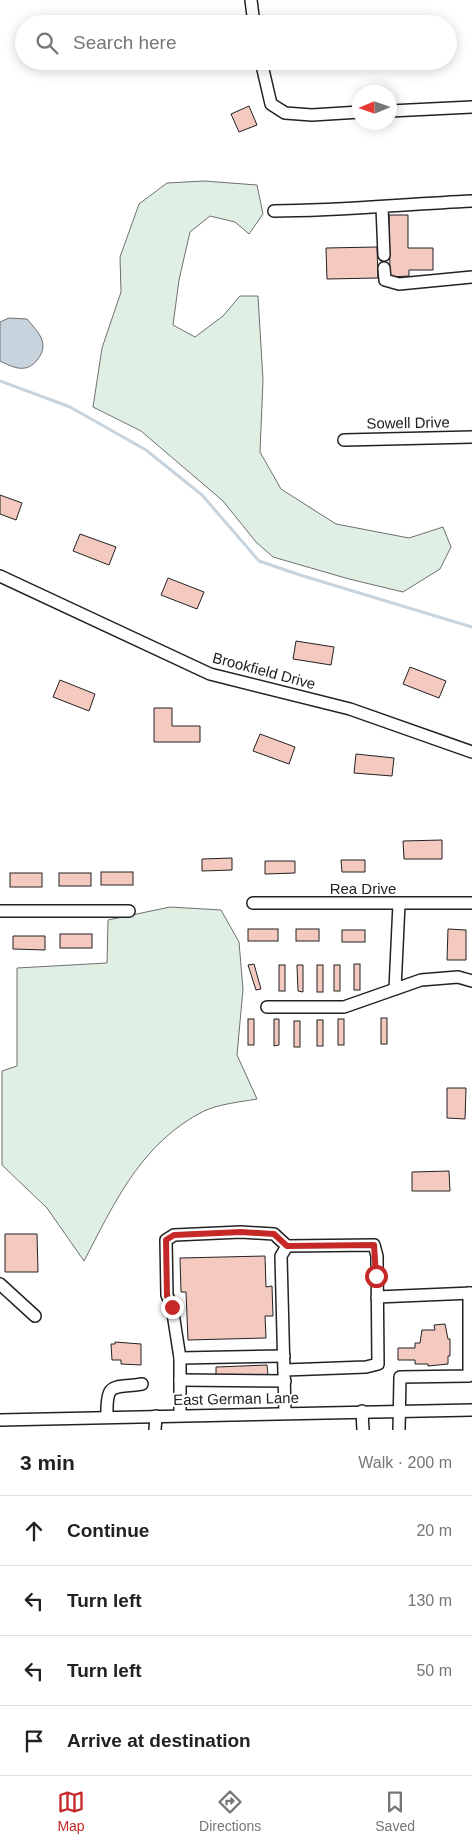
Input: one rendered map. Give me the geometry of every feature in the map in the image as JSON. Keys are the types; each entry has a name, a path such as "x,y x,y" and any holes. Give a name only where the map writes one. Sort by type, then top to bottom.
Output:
{"street":[{"path":"251,0 253,15"},
{"path":"263,70 271,104 285,114 312,115 352,112"},
{"path":"397,111 472,106"},
{"path":"274,212 342,211 472,202"},
{"path":"382,207 384,255"},
{"path":"384,268 385,280 399,284 472,277"},
{"name":"Sowell Drive","path":"344,440 472,437"},
{"name":"Brookfield Drive","path":"0,576 210,674 350,709 472,752"},
{"name":"Rea Drive","path":"253,903 472,903"},
{"path":"395,989 399,904"},
{"path":"0,911 129,911"},
{"path":"267,1007 344,1007 421,980 458,977 472,981"},
{"path":"180,1380 285,1375 366,1367 378,1364 376,1256 374,1245 287,1246 274,1234 241,1232 174,1235 166,1240 167,1296 172,1307 180,1358 180,1380 180,1415"},
{"path":"286,1413 281,1256 287,1246"},
{"path":"0,1284 34,1316"},
{"path":"377,1296 471,1293 468,1376 400,1377 400,1430"},
{"path":"180,1358 284,1356"},
{"path":"107,1417 106,1398 114,1386 142,1384"},
{"name":"East German Lane","path":"0,1420 400,1410 472,1410"},
{"path":"362,1411 363,1430"},
{"path":"155,1430 156,1416"}],"green space":[{"path":"204,181 257,185 263,214 249,234 235,222 210,216 190,232 179,280 173,325 195,337 223,316 240,296 258,296 263,380 260,452 281,489 336,524 409,538 443,527 451,547 440,569 403,592 273,557 256,542 223,501 141,431 93,407 102,348 121,292 120,257 139,204 167,183"},
{"path":"170,907 221,910 239,942 243,989 237,1055 257,1099 223,1105 204,1111 182,1124 163,1140 132,1176 107,1217 84,1261 47,1208 2,1165 2,1071 17,1066 17,968 107,963 108,920"}],"shaded area":[{"path":"9,318 27,319 41,338 43,348 41,353 34,364 29,367 10,366 0,361 0,322"}],"building":[{"path":"249,106 257,125 239,132 231,114"},
{"path":"389,215 408,215 408,248 433,248 433,270 409,270 409,276 390,277"},
{"path":"377,247 378,278 327,279 326,248"},
{"path":"0,495 22,503 16,520 0,514"},
{"path":"80,534 116,547 109,565 73,551"},
{"path":"168,578 204,592 197,609 161,595"},
{"path":"296,641 334,647 331,665 293,659"},
{"path":"410,667 446,681 439,698 403,684"},
{"path":"60,680 95,694 89,711 53,697"},
{"path":"154,708 172,708 172,726 200,726 200,742 154,742"},
{"path":"260,734 295,747 289,764 253,751"},
{"path":"356,754 394,758 392,776 354,773"},
{"path":"442,840 442,859 404,859 403,841"},
{"path":"232,858 232,870 202,871 202,859"},
{"path":"341,860 365,860 365,872 342,872"},
{"path":"265,861 295,861 295,873 265,874"},
{"path":"101,872 133,872 133,885 101,885"},
{"path":"10,873 42,873 42,887 10,887"},
{"path":"59,873 91,873 91,886 59,886"},
{"path":"248,929 278,929 278,941 248,941"},
{"path":"296,929 319,929 319,941 296,941"},
{"path":"448,929 466,930 466,960 447,960"},
{"path":"342,930 365,930 365,942 342,942"},
{"path":"60,934 92,934 92,948 60,948"},
{"path":"13,936 45,936 45,950 13,949"},
{"path":"254,964 261,989 256,990 248,965"},
{"path":"354,964 360,964 360,990 354,990"},
{"path":"279,965 285,965 285,991 279,991"},
{"path":"297,965 303,965 303,992 298,991"},
{"path":"317,965 323,965 323,992 317,992"},
{"path":"334,965 340,965 340,991 334,991"},
{"path":"381,1018 387,1018 387,1044 381,1044"},
{"path":"248,1019 254,1019 254,1045 248,1045"},
{"path":"274,1019 279,1019 279,1045 274,1046"},
{"path":"338,1019 344,1019 344,1045 338,1045"},
{"path":"317,1020 323,1020 323,1046 317,1046"},
{"path":"294,1021 300,1021 300,1047 294,1047"},
{"path":"447,1088 466,1088 465,1119 447,1118"},
{"path":"449,1171 450,1191 412,1191 412,1172"},
{"path":"5,1234 37,1234 38,1272 5,1272"},
{"path":"265,1256 266,1287 272,1286 273,1316 265,1316 266,1338 188,1340 186,1292 181,1292 180,1258"},
{"path":"445,1324 448,1339 450,1339 448,1364 428,1366 428,1364 415,1364 415,1360 398,1360 398,1348 415,1348 415,1343 420,1343 422,1330 435,1330 434,1325"},
{"path":"115,1342 141,1344 141,1365 121,1364 121,1360 112,1360 111,1344 115,1344"},
{"path":"267,1365 268,1375 216,1376 216,1367"}],"waterway":[{"path":"0,381 70,407 146,450 202,495 259,561 472,627"}],"route":[{"path":"172,1307 167,1296 166,1240 174,1235 241,1232 274,1234 287,1246 374,1245 376,1276"}]}
